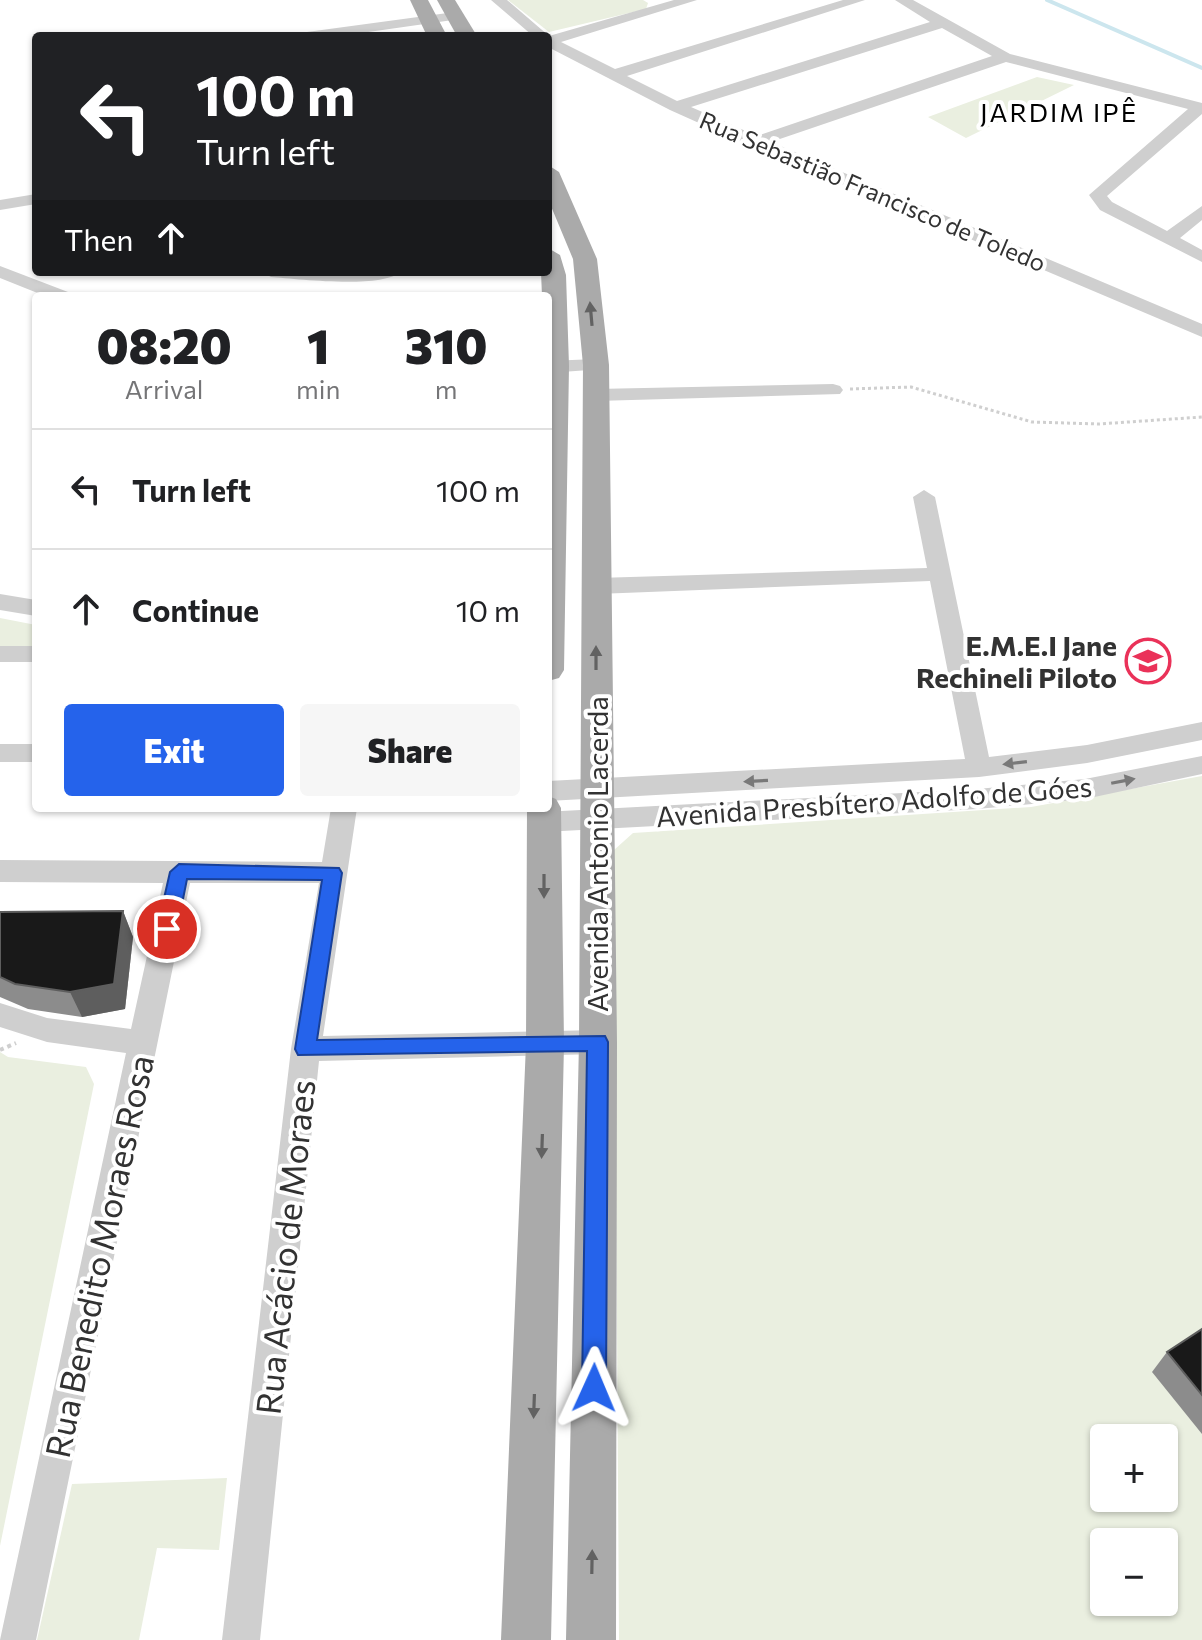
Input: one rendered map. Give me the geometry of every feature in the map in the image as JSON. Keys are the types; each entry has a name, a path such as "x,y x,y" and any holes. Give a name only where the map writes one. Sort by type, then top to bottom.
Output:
{"main road":[{"path":"419,0 433,28"},
{"path":"450,8 465,32"},
{"name":"Avenida Antonio Lacerda","path":"552,182 585,259 596,380 598,1042 591,1640"},
{"name":"Avenida Antonio Lacerda","path":"552,268 552,366"},
{"name":"Avenida Antonio Lacerda","path":"526,1640 545,1044 545,812"}],"street":[{"path":"498,0 537,32"},
{"path":"552,40 654,4 690,0"},
{"path":"613,75 858,0"},
{"path":"902,0 1005,57 1201,108"},
{"path":"370,32 433,28 450,8"},
{"path":"676,107 945,22"},
{"name":"Rua Sebastião Francisco de Toledo","path":"552,43 676,107 754,142 1202,331"},
{"path":"754,142 1005,57"},
{"path":"1201,108 1098,195 1106,206 1202,257"},
{"path":"0,205 32,200"},
{"path":"1168,239 1202,211"},
{"path":"0,271 51,292"},
{"path":"552,366 596,380 833,390"},
{"path":"924,497 979,768"},
{"path":"597,586 926,575"},
{"path":"0,602 32,607"},
{"path":"0,654 32,654"},
{"name":"Avenida Presbítero Adolfo de Góes","path":"596,805 979,768 1087,754 1202,731"},
{"path":"0,753 32,753"},
{"name":"Avenida Presbítero Adolfo de Góes","path":"552,807 1070,791 1202,765"},
{"name":"Rua Acácio de Moraes","path":"241,1640 306,1049 343,812"},
{"path":"0,871 333,873"},
{"name":"Rua Benedito Moraes Rosa","path":"17,1640 179,872"},
{"path":"0,1015 47,1030 143,1043"},
{"path":"306,1049 598,1042"}],"path":[{"path":"833,390 911,387 1032,422 1099,424 1202,417"}],"shaded area":[{"path":"508,0 643,0 648,3 646,9 549,32"},
{"path":"1037,77 1074,85 966,138 928,117"},
{"path":"0,618 32,624 32,646 0,646"},
{"path":"1202,776 1202,1640 619,1640 614,850 633,833 1031,807"},
{"path":"0,1052 8,1057 86,1067 94,1084 0,1546"},
{"path":"227,1478 219,1550 157,1548 139,1640 37,1640 72,1484"}],"building":[{"path":"123,911 114,984 70,992 15,984 0,977 0,912"},
{"path":"1202,1329 1202,1395 1167,1352"}],"waterway":[{"path":"1047,0 1202,68"}],"place":[{"name":"E.M.E.I Jane Rechineli Piloto","path":"1148,661"}],"district":[{"name":"JARDIM IPÊ","path":"1059,111"}],"route":[{"path":"167,929 179,872 333,873 306,1049 598,1042 594,1388"}]}
